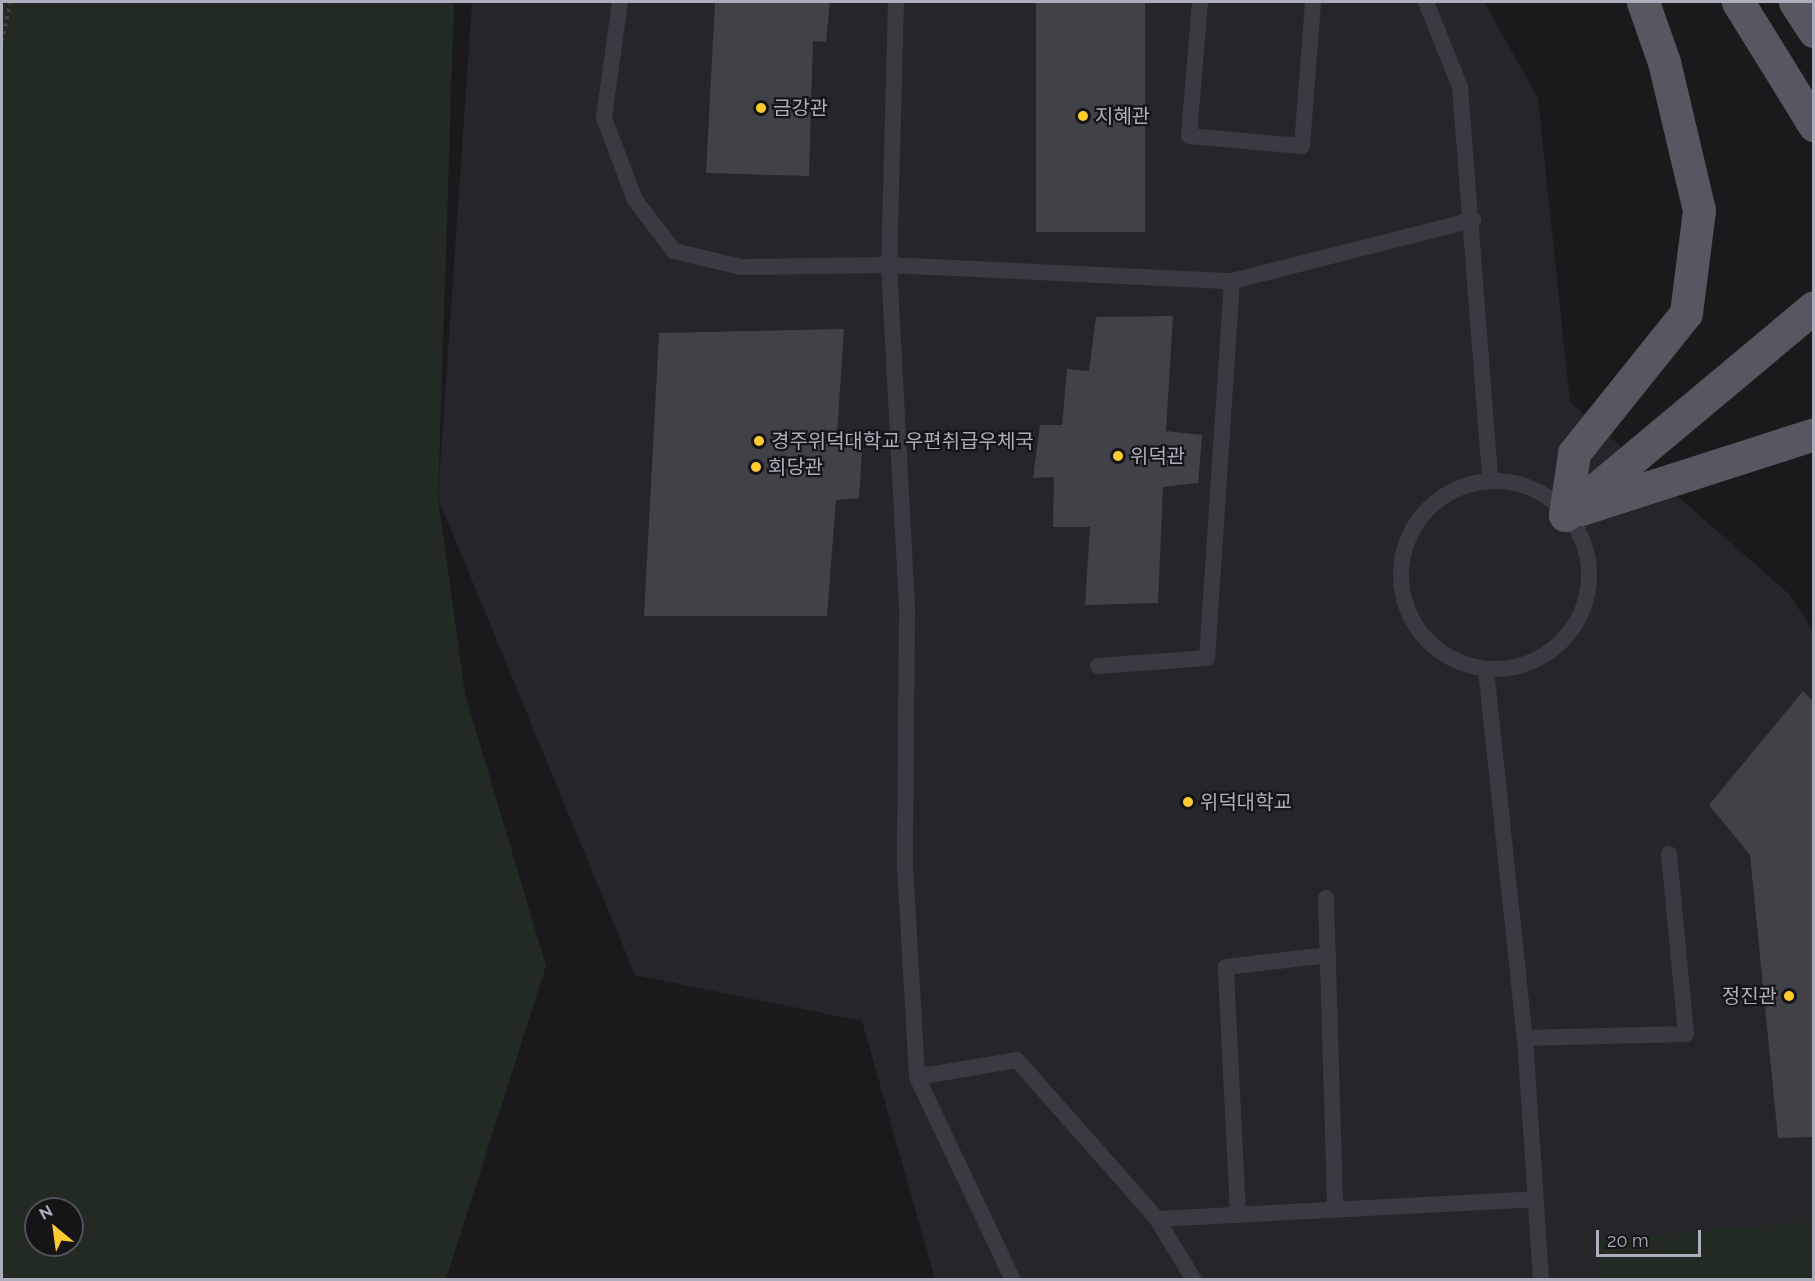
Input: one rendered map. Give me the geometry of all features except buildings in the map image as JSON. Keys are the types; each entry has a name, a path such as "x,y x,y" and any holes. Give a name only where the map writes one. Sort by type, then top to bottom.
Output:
{"main road":[{"path":"1565,514 1574,453 1686,313 1699,210 1664,62 1643,2"},
{"path":"1738,2 1814,125"},
{"path":"1795,2 1814,31"},
{"path":"1565,514 1814,307"},
{"path":"1565,514 1814,434"}],"lane":[{"path":"620,2 604,118 635,200 674,251 741,267 889,265 1232,281 1473,220"},
{"path":"896,2 889,265 907,614 905,867 917,1077 1012,1280"},
{"path":"1200,2 1189,135 1302,146 1313,2"},
{"path":"1426,2 1460,87 1473,220 1490,481"},
{"path":"1098,666 1207,658 1232,281"},
{"path":"1490,481 1534,489 1565,514 1587,549 1590,579 1583,609 1568,635 1545,655 1516,667 1486,669 1455,661 1430,644 1408,609 1402,589 1402,558 1413,528 1433,504 1460,488 1490,481"},
{"path":"1486,669 1525,1038 1541,1280"},
{"path":"1525,1038 1686,1034 1669,854"},
{"path":"1326,898 1335,1210"},
{"path":"1238,1215 1226,967 1328,955"},
{"path":"917,1077 1017,1060 1157,1219 1194,1280"},
{"path":"1157,1219 1535,1199"}],"path":[{"path":"2,41 10,2"}],"shaded area":[{"path":"2,2 454,2 438,498 465,694 546,966 446,1279 2,1279"},
{"name":"위덕대학교","path":"472,2 1484,2 1538,98 1570,402 1788,593 1813,630 1813,1279 935,1279 862,1021 635,975 438,498"},
{"path":"1813,1221 1813,1279 1599,1279 1596,1240"}],"place":[{"name":"금강관","path":"761,108"},
{"name":"지혜관","path":"1083,116"},
{"name":"경주위덕대학교 우편취급우체국","path":"759,441"},
{"name":"위덕관","path":"1118,456"},
{"name":"회당관","path":"756,467"},
{"name":"위덕대학교","path":"1188,802"},
{"name":"정진관","path":"1789,996"}]}
